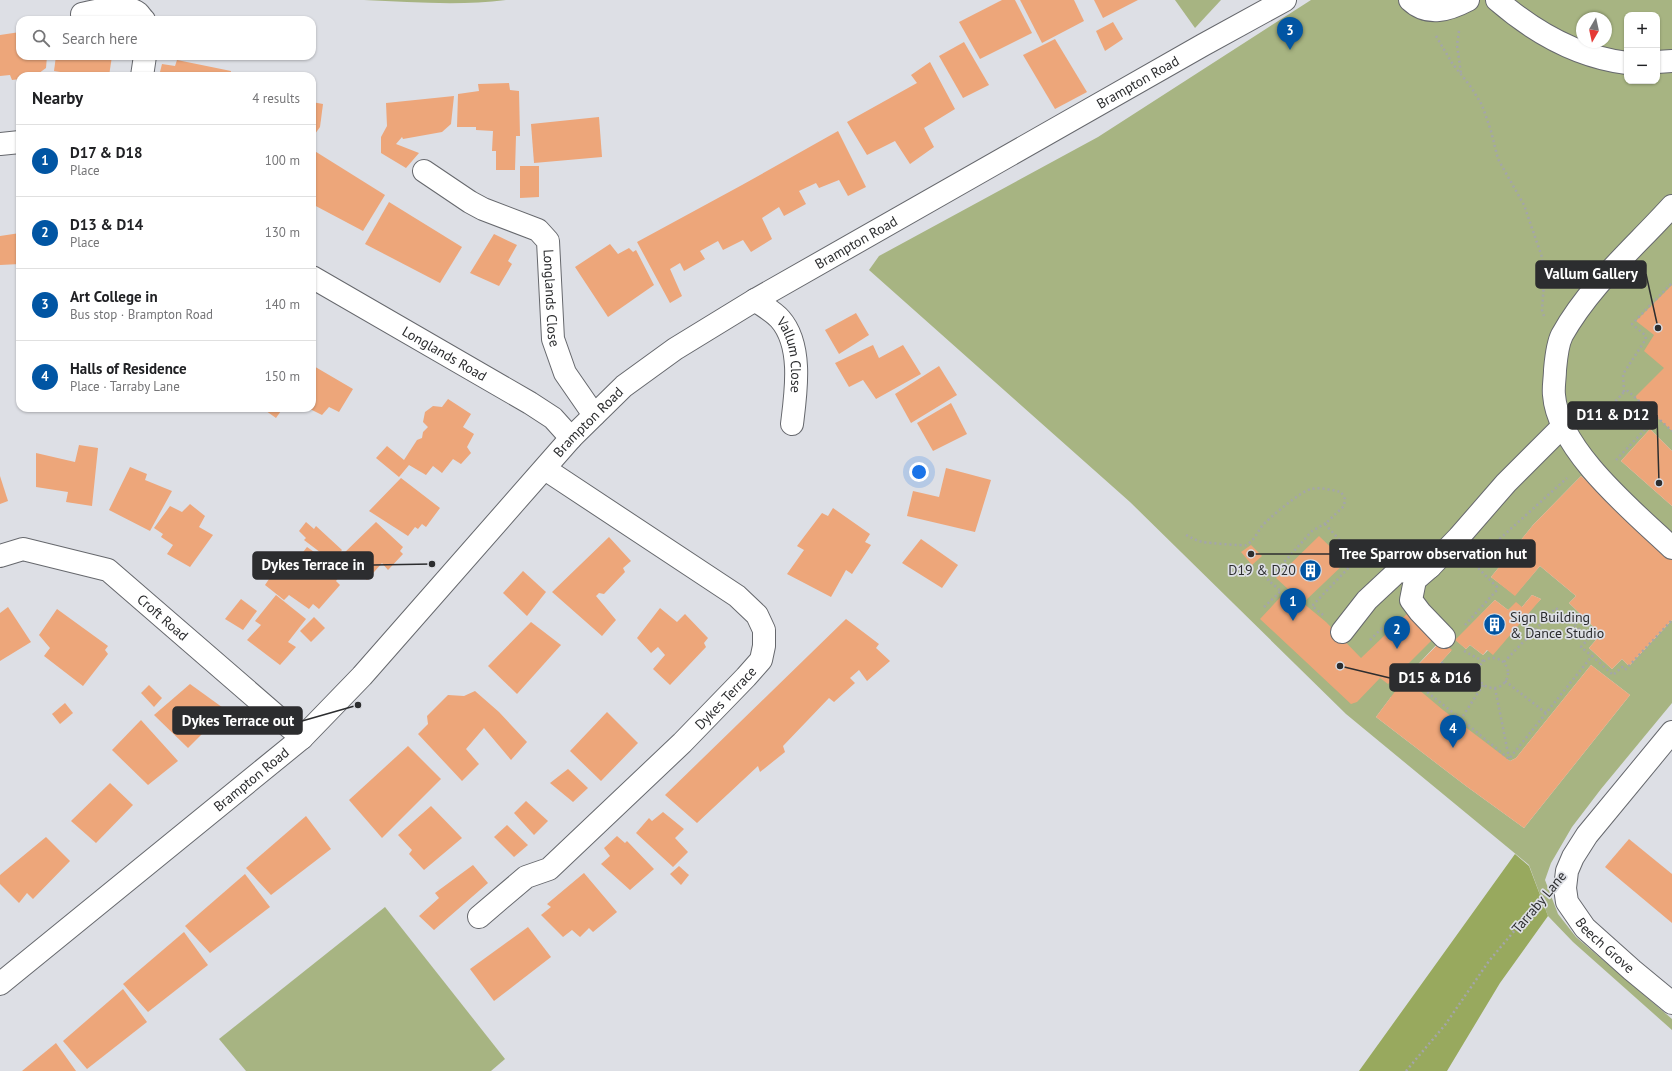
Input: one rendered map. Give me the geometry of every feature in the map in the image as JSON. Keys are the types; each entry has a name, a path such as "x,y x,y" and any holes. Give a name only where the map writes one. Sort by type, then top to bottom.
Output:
{"street":[{"name":"Brampton Road","path":"0,984 302,738 362,676 571,438 624,386 675,349 756,300 1285,0"},
{"path":"1410,0 1421,8 1439,11 1454,8 1468,0"},
{"path":"1497,0 1526,22 1575,50 1589,56 1624,62"},
{"path":"82,14 109,8 125,9 137,12 140,16"},
{"path":"143,72 144,60"},
{"path":"1660,62 1672,61"},
{"path":"0,144 16,142"},
{"name":"Longlands Close","path":"424,171 483,209 538,230 548,241 553,339 565,374 594,415"},
{"path":"1672,206 1600,281 1565,330 1561,337 1556,359 1554,395 1564,426 1587,462 1672,548"},
{"name":"Longlands Road","path":"316,279 530,403 553,418 571,438"},
{"name":"Vallum Close","path":"756,300 780,319 792,340 796,367 792,424"},
{"path":"1453,633 1420,612 1411,600 1415,580 1459,537 1482,509 1524,464 1564,426"},
{"name":"Dykes Terrace","path":"479,917 526,877 549,869 682,743 761,660 764,646 764,630 757,615 737,596 544,469"},
{"name":"Croft Road","path":"0,556 23,549 108,570 302,738"},
{"path":"1342,632 1367,600 1397,572 1430,567"},
{"name":"Tarraby Lane","path":"1567,871 1573,857 1587,835 1672,732"},
{"name":"Beech Grove","path":"1567,871 1565,888 1567,902 1585,928 1672,1003"}],"path":[{"path":"1460,28 1457,45 1461,74"},
{"path":"1434,34 1452,63 1482,105 1491,131 1498,159 1524,205 1542,257 1544,282 1542,310 1548,331 1559,346"},
{"path":"1587,462 1584,435 1624,392 1623,374 1646,339 1644,335 1632,324 1672,283"},
{"path":"1624,392 1628,391 1672,431"},
{"path":"1453,633 1497,590 1497,586 1473,563 1587,462 1657,417"},
{"path":"1186,535 1203,542 1241,546 1246,545 1254,539 1262,526 1286,505 1310,489 1329,489 1341,492 1345,499 1344,506 1326,523 1312,531 1268,580 1281,591 1264,607"},
{"path":"1326,523 1325,524 1357,559"},
{"path":"1504,662 1556,608 1590,638 1581,647 1613,675 1622,667 1625,670 1672,620"},
{"path":"1462,650 1482,661 1490,658 1504,662 1508,672 1505,681 1495,688 1483,685 1480,681 1478,672 1482,661"},
{"path":"1510,759 1592,656"},
{"path":"1446,658 1422,688 1510,759"},
{"path":"1505,681 1546,713"},
{"path":"1461,719 1483,685"},
{"path":"1495,688 1510,759"},
{"name":"Tarraby Lane","path":"1406,1071 1445,1025 1489,961 1567,871"}],"green space":[{"path":"364,0 506,0 453,3"},
{"path":"1175,0 1221,0 1195,28"},
{"path":"1311,0 1672,0 1672,451 1650,429 1621,461 1672,506 1672,555 1581,476 1533,525 1491,577 1515,595 1540,566 1576,596 1569,603 1601,634 1589,648 1612,669 1622,659 1629,666 1672,620 1672,703 1601,789 1572,827 1551,863 1545,880 1558,914 1576,937 1672,1019 1672,1030 1573,942 1548,916 1529,865 1346,714 1130,502 869,270 879,256 1098,137","holes":["1532,595 1541,599 1483,655 1470,645 1466,649 1456,640 1495,600 1508,610 1522,607","1440,641 1451,651 1419,686 1407,676","1591,665 1630,695 1524,828 1376,717 1391,697 1510,761 1516,758"]},
{"path":"1515,854 1529,866 1548,916 1500,983 1447,1071 1359,1071"},
{"path":"385,907 505,1059 491,1071 246,1071 219,1039"}],"building":[{"path":"1002,0 1015,0 1032,33 980,59 959,22"},
{"path":"1020,0 1074,0 1084,21 1042,43"},
{"path":"1094,0 1138,0 1103,18"},
{"path":"1113,22 1123,39 1105,51 1096,31"},
{"path":"16,33 16,60 47,60 46,68 40,72 16,72 16,80 12,80 10,75 0,76 0,35"},
{"path":"1055,39 1087,92 1055,109 1023,55"},
{"path":"964,42 989,85 963,98 939,56"},
{"path":"55,60 111,60 110,72 54,71"},
{"path":"177,60 231,71 160,72 162,64 175,66"},
{"path":"930,62 955,109 924,128 934,147 910,164 895,141 867,155 847,122 917,83 911,75"},
{"path":"509,83 510,90 519,91 520,136 516,136 515,170 496,170 496,151 492,151 493,131 476,130 476,127 457,127 458,94 479,91 478,84"},
{"path":"454,96 451,124 442,132 403,139 402,137 396,144 419,153 406,168 381,153 381,137 387,126 386,103"},
{"path":"316,103 323,104 320,127 316,132"},
{"path":"599,117 602,157 534,163 531,124"},
{"path":"838,131 866,187 848,196 839,180 819,188 816,183 799,191 806,204 784,216 779,207 762,218 772,239 751,252 743,240 723,250 718,241 700,251 705,259 684,271 680,263 670,269 682,296 670,303 637,242"},
{"path":"316,152 385,195 363,231 316,206"},
{"path":"520,166 539,166 539,197 520,198"},
{"path":"389,202 462,247 440,283 365,244"},
{"path":"16,234 16,264 0,265 0,236"},
{"path":"494,234 517,245 508,261 512,264 499,286 470,273"},
{"path":"610,244 618,254 629,248 633,252 636,250 654,285 608,317 575,267"},
{"path":"1672,285 1672,431 1635,397 1664,368 1644,351 1654,335 1636,321"},
{"path":"856,313 869,335 839,354 825,330"},
{"path":"873,345 879,358 903,345 921,374 876,399 863,380 849,387 835,363"},
{"path":"939,366 957,395 911,423 895,394"},
{"path":"316,367 353,389 339,412 329,407 322,415 316,412"},
{"path":"448,399 471,414 463,427 474,434 467,447 471,453 461,464 453,459 442,473 433,466 426,475 409,465 399,477 376,458 387,446 404,460 417,440 422,438 423,432 428,427 423,422 425,412 433,406 442,407"},
{"path":"951,403 967,434 933,451 917,423"},
{"path":"268,412 280,412 276,418"},
{"path":"1650,429 1672,451 1672,506 1621,461"},
{"path":"79,445 98,448 92,506 66,502 68,492 36,487 36,453 75,462"},
{"path":"130,467 147,474 145,480 172,491 150,531 109,510"},
{"path":"946,468 991,480 975,532 907,516 913,491 939,497"},
{"path":"0,476 8,501 0,504"},
{"path":"1581,476 1672,555 1672,620 1629,666 1622,659 1612,669 1589,648 1601,634 1569,603 1576,596 1540,566 1515,596 1491,577 1533,525"},
{"path":"401,478 440,508 426,527 422,524 418,529 415,527 408,536 369,511"},
{"path":"190,504 205,516 199,527 213,535 190,567 167,554 173,545 161,537 163,534 154,528 170,506 182,512"},
{"path":"833,508 870,534 865,542 871,545 852,574 846,570 831,597 787,574 804,550 797,546 822,513 828,516"},
{"path":"306,522 314,529 316,526 342,550 333,562 304,540 306,538 299,531"},
{"path":"376,522 403,547 400,551 403,554 388,570 382,563 367,580 340,557"},
{"path":"1319,536 1346,562 1303,603 1326,622 1361,658 1408,613 1434,638 1388,684 1380,678 1357,702 1351,704 1260,619 1288,589 1276,578"},
{"path":"609,537 631,561 623,568 625,572 604,594 599,593 596,596 616,620 602,636 552,592"},
{"path":"921,539 958,565 942,588 902,563"},
{"path":"1251,545 1262,556 1252,565 1241,552"},
{"path":"307,547 317,554 319,553 342,573 336,581 340,585 319,609 313,604 309,609 289,595 284,600 265,585 271,576 275,578 280,573 278,572 282,567 286,569 289,560 297,560"},
{"path":"523,571 546,592 527,616 503,593"},
{"path":"276,595 306,619 288,642 296,647 280,665 247,640 261,625 255,621"},
{"name":"Sign Building & Dance Studio","path":"1532,595 1541,599 1493,655 1487,650 1483,655 1470,645 1466,649 1455,640 1495,600 1508,610 1516,602 1522,607"},
{"path":"241,599 257,611 243,630 225,619"},
{"path":"8,607 31,642 0,661 0,613"},
{"path":"660,608 677,622 685,614 708,638 704,643 706,647 670,685 653,669 665,655 658,647 651,653 637,638"},
{"path":"57,609 108,646 105,650 108,654 83,686 44,656 50,648 39,635"},
{"path":"314,617 325,628 311,642 300,631"},
{"path":"846,619 879,644 876,648 890,661 867,681 859,670 850,678 855,683 834,702 829,698 783,746 785,752 760,772 758,766 697,823 665,795"},
{"path":"531,622 561,645 517,694 488,666"},
{"path":"1441,641 1452,650 1419,686 1407,676"},
{"path":"1591,665 1630,695 1524,828 1376,717 1405,678 1443,710 1510,761 1516,758"},
{"path":"190,684 226,710 188,748 154,715"},
{"path":"149,685 162,698 154,707 141,693"},
{"path":"475,691 499,712 527,742 511,760 484,728 466,749 479,764 462,781 418,734 428,724 427,716 448,695 464,696"},
{"path":"65,703 73,713 60,724 52,714"},
{"path":"607,712 638,743 601,781 570,751"},
{"path":"141,720 178,761 148,785 112,750"},
{"path":"408,746 441,779 382,838 349,800"},
{"path":"568,769 588,788 573,802 550,783"},
{"path":"110,783 133,805 96,843 71,821"},
{"path":"526,801 548,821 534,835 514,813"},
{"path":"431,806 462,838 424,870 409,854 412,850 398,835"},
{"path":"663,812 684,829 675,838 688,852 673,867 636,833 649,818 652,821"},
{"path":"306,816 331,849 271,895 246,868"},
{"path":"507,825 528,845 514,857 494,837"},
{"path":"617,836 625,843 627,841 654,869 630,890 601,864 610,856 604,848"},
{"path":"46,837 70,861 33,899 27,893 19,903 0,884 0,875"},
{"path":"1629,839 1672,874 1672,923 1605,867"},
{"path":"473,865 488,883 434,930 419,916 439,898 435,893"},
{"path":"679,866 689,875 681,885 670,874"},
{"path":"584,873 617,912 593,932 589,928 580,937 572,930 563,937 541,915 551,907 547,904"},
{"path":"245,874 270,907 210,953 185,926"},
{"path":"528,927 551,957 494,1001 470,969"},
{"path":"184,932 208,965 148,1012 123,984"},
{"path":"123,989 147,1022 87,1069 63,1041"},
{"path":"56,1043 76,1071 22,1071"}],"place":[{"name":"Art College in","path":"1290,50"},
{"name":"Vallum Gallery","path":"1658,328"},
{"name":"D11 & D12","path":"1659,483"},
{"name":"Tree Sparrow observation hut","path":"1251,554"},
{"name":"Dykes Terrace in","path":"432,564"},
{"name":"D19 & D20","path":"1311,570"},
{"name":"D17 & D18","path":"1293,621"},
{"name":"Sign Building & Dance Studio","path":"1494,625"},
{"name":"D13 & D14","path":"1397,649"},
{"name":"D15 & D16","path":"1340,666"},
{"name":"Dykes Terrace out","path":"358,705"},
{"name":"Halls of Residence","path":"1453,748"}]}
